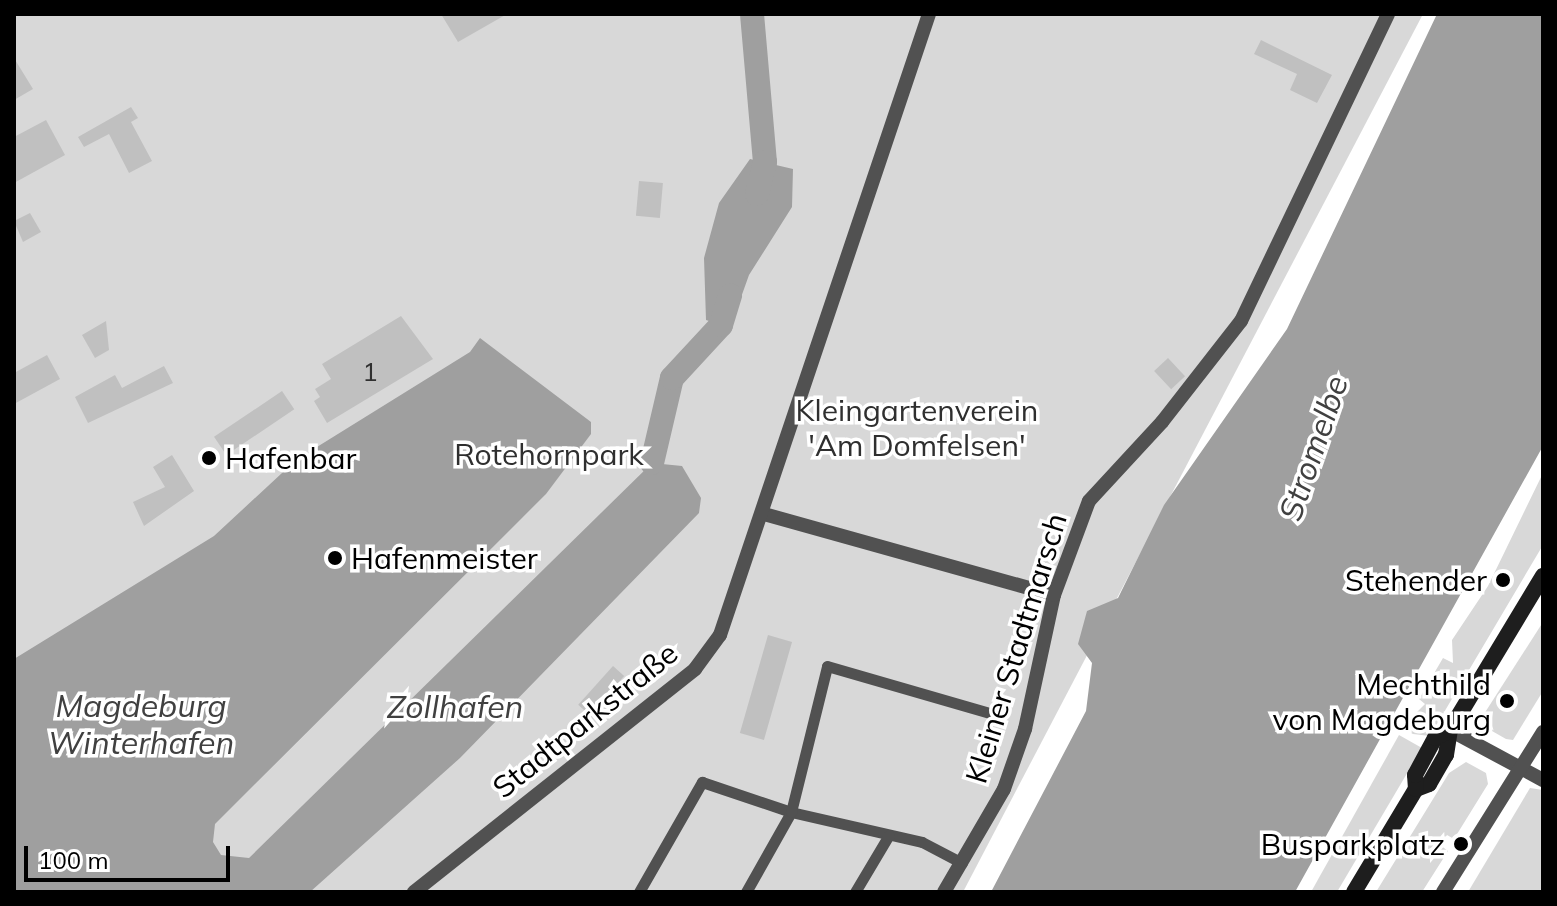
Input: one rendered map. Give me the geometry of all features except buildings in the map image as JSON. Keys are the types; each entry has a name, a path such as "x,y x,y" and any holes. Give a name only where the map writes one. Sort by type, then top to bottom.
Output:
{"main road":[{"path":"1354,892 1416,789 1429,784 1450,748 1450,730 1543,576"}],"street":[{"name":"Stadtparkstraße","path":"414,892 695,669 734,605 929,14"},
{"name":"Kleiner Stadtmarsch","path":"944,892 1004,789 1025,729 1054,595 1089,501 1162,422 1241,321 1388,14"},
{"path":"764,514 1054,595"},
{"path":"746,892 791,812 827,666 1000,716"},
{"path":"1450,730 1518,771 1543,780"},
{"path":"1443,892 1543,732"},
{"path":"639,892 702,782 791,812 922,842 962,863"},
{"path":"855,892 889,835"}],"green space":[{"name":"Rotehornpark","path":"14,14 1423,14 963,892 14,892"},
{"path":"1543,473 1543,545 1430,736 1407,731 1412,717 1425,704 1419,699 1443,658 1453,663 1452,640 1488,586"},
{"path":"1543,622 1543,691 1513,740 1506,739 1492,731 1484,714"},
{"path":"1399,735 1422,748 1337,892 1311,892"},
{"path":"1466,762 1486,773 1488,784 1454,839 1447,835 1440,845 1448,851 1422,892 1376,892 1449,773"},
{"path":"1530,788 1543,790 1543,892 1468,892"}],"water":[{"name":"Stromelbe","path":"1437,14 1543,14 1543,446 1295,892 991,892 1086,711 1092,663 1078,644 1087,611 1118,598 1164,505 1287,329"},
{"path":"750,159 793,169 792,207 749,275 734,317 721,325 706,320 704,258 719,203"},
{"name":"Magdeburg Winterhafen","path":"480,338 591,422 591,434 546,494 215,824 213,842 221,855 249,858 652,463 682,466 701,498 699,513 460,758 310,892 14,892 14,659 214,536 296,460 470,352"}],"waterway":[{"path":"752,14 765,162 757,194"},
{"path":"652,463 672,378 721,325 730,295"}],"place":[{"name":"Hafenbar","path":"209,458"},
{"name":"Hafenmeister","path":"335,558"},
{"name":"Stehender","path":"1503,580"},
{"name":"Mechthild von Magdeburg","path":"1507,701"},
{"name":"Busparkplatz","path":"1461,844"}],"park label":[{"name":"Kleingartenverein 'Am Domfelsen'","path":"917,427"}],"water label":[{"name":"Zollhafen","path":"455,706"}]}
